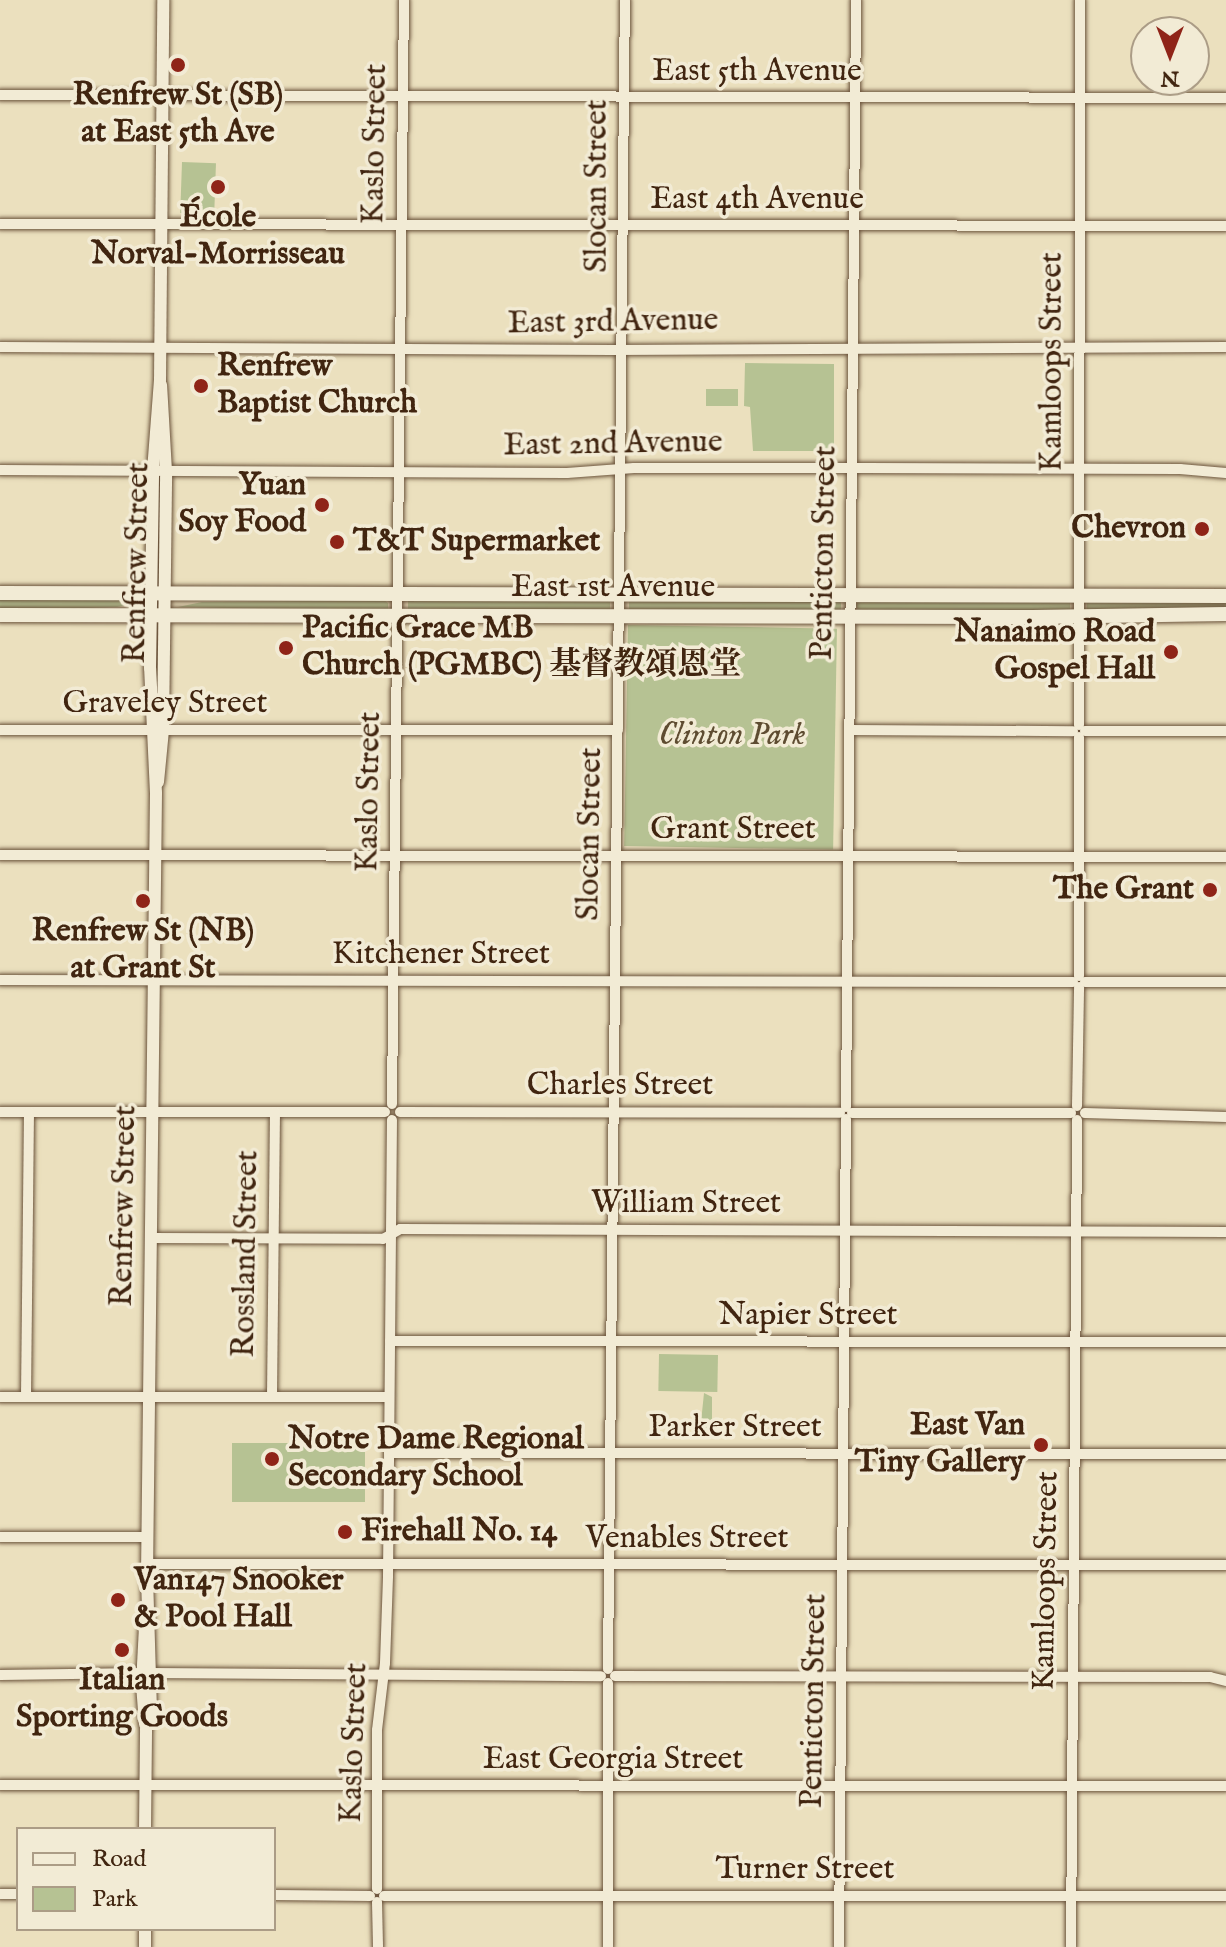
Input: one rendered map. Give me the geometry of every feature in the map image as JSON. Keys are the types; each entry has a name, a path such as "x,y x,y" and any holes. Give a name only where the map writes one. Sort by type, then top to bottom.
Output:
{"main road":[{"name":"East 1st Avenue","path":"0,593 1226,596"},
{"name":"East 1st Avenue","path":"0,615 1080,617 1226,614"}],"street":[{"name":"Renfrew Street","path":"145,1827 146,1729 151,1711 146,1675 159,471 165,399 160,380 163,0"},
{"name":"Kaslo Street","path":"378,1947 377,1730 388,1564 404,0"},
{"name":"Slocan Street","path":"608,1947 625,0"},
{"name":"Penticton Street","path":"839,1947 856,0"},
{"name":"Kamloops Street","path":"1071,1947 1079,982 1080,0"},
{"name":"East 5th Avenue","path":"0,95 1226,98"},
{"name":"East 4th Avenue","path":"0,224 1226,226"},
{"name":"East 3rd Avenue","path":"0,347 400,350 1226,347"},
{"name":"East 2nd Avenue","path":"0,470 567,473 852,468 1226,473"},
{"name":"Graveley Street","path":"0,730 618,730"},
{"path":"849,730 1226,731"},
{"name":"Grant Street","path":"0,855 1226,857"},
{"name":"Kitchener Street","path":"0,980 1226,982"},
{"name":"Charles Street","path":"0,1112 1078,1113 1226,1117"},
{"path":"26,1397 29,1112"},
{"name":"Rossland Street","path":"272,1397 275,1112"},
{"name":"William Street","path":"150,1238 383,1239 400,1229 1226,1232"},
{"name":"Napier Street","path":"390,1341 1226,1342"},
{"path":"0,1397 389,1397"},
{"name":"Parker Street","path":"389,1453 1226,1454"},
{"path":"0,1537 148,1537"},
{"name":"Venables Street","path":"147,1564 1226,1565"},
{"path":"0,1675 1210,1677 1226,1681"},
{"name":"East Georgia Street","path":"0,1785 1226,1786"},
{"name":"Turner Street","path":"276,1895 1226,1896"}],"green space":[{"path":"182,162 216,163 214,214 180,213"},
{"path":"745,363 834,364 834,451 753,451 750,407 744,406"},
{"path":"706,389 738,389 738,406 706,406"},
{"path":"0,597 113,598 138,603 117,607 0,611"},
{"path":"408,599 610,599 610,612 408,612"},
{"path":"629,599 841,599 841,612 629,612"},
{"path":"384,600 388,603 388,612 178,607 202,602"},
{"path":"1070,600 1070,612 858,610 856,605 858,601"},
{"path":"1087,601 1226,602 1226,607 1087,610"},
{"name":"Clinton Park","path":"628,625 837,629 833,850 624,846"},
{"path":"659,1354 718,1355 717,1392 658,1391"},
{"path":"704,1393 712,1397 712,1433 700,1432"},
{"path":"232,1443 365,1443 365,1502 232,1502"}],"place":[{"name":"Renfrew St (SB) at East 5th Ave","path":"178,65"},
{"name":"École Norval-Morrisseau","path":"218,187"},
{"name":"Renfrew Baptist Church","path":"201,386"},
{"name":"Yuan Soy Food","path":"322,505"},
{"name":"Chevron","path":"1202,529"},
{"name":"T&T Supermarket","path":"337,542"},
{"name":"Pacific Grace MB Church (PGMBC) 基督教頌恩堂","path":"286,648"},
{"name":"Nanaimo Road Gospel Hall","path":"1171,652"},
{"name":"The Grant","path":"1210,890"},
{"name":"Renfrew St (NB) at Grant St","path":"143,901"},
{"name":"East Van Tiny Gallery","path":"1041,1445"},
{"name":"Notre Dame Regional Secondary School","path":"272,1459"},
{"name":"Firehall No. 14","path":"345,1532"},
{"name":"Van147 Snooker & Pool Hall","path":"118,1600"},
{"name":"Italian Sporting Goods","path":"122,1650"}]}
